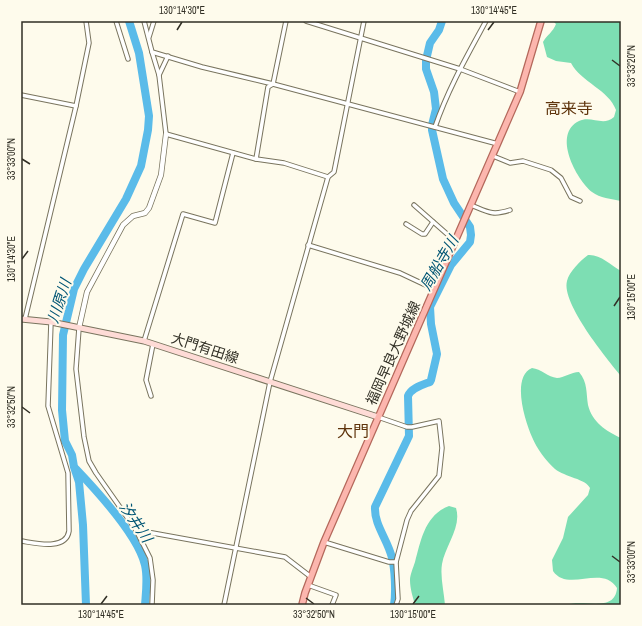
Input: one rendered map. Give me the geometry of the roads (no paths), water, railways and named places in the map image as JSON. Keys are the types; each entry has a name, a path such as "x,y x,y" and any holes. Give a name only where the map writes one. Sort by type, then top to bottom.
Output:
{"main road":[{"path":"471,205 520,92 541,21"},
{"name":"福岡早良大野城線","path":"302,605 324,542 471,205"},
{"name":"大門有田線","path":"23,319 50,322 144,341 378,417"}],"street":[{"path":"23,319 76,106 89,43 86,21"},
{"path":"116,21 128,59"},
{"path":"144,21 159,75 166,134 161,175 149,208 145,213 134,216 123,225 87,292 79,328 76,369 84,437 89,461 136,530 150,558 153,580 152,605"},
{"path":"149,38 154,21"},
{"path":"256,159 268,87 273,84 286,21"},
{"path":"306,21 460,68 520,92"},
{"path":"224,605 270,382 328,177 334,172 364,21"},
{"path":"435,127 443,104 460,68 486,21"},
{"path":"152,52 202,67 273,84 498,144"},
{"path":"159,75 168,56"},
{"path":"21,95 76,106"},
{"path":"166,134 256,159 284,163 328,177"},
{"path":"144,341 183,214 215,223 233,152"},
{"path":"493,156 510,163 523,161 551,170 561,178 571,197 580,201"},
{"path":"414,205 455,241"},
{"path":"471,205 490,213 500,214 510,210"},
{"path":"406,224 422,234 425,234 433,222"},
{"path":"308,245 400,273 434,289"},
{"path":"21,541 55,545 69,534 68,473 48,406 50,322"},
{"path":"151,396 146,380 153,344"},
{"path":"378,417 407,427 438,421 442,448 439,476 411,511 407,520 396,562 398,599 396,605"},
{"path":"136,530 285,557 311,577"},
{"path":"324,542 389,562 396,562"},
{"path":"308,585 336,595 332,605"}],"waterway":[{"name":"川原川","path":"86,605 83,525 79,482 72,455 65,441 62,410 63,335 74,289 84,269 126,199 141,166 148,130 149,116 139,53 129,21"},
{"name":"周船寺川","path":"394,605 395,588 393,563 390,551 375,514 375,507 409,436 409,393 414,389 430,382 431,380 437,354 431,324 430,307 451,265 470,242 471,235 470,227 454,203 443,179 432,130 436,109 434,92 426,69 426,60 430,43 439,30 442,21"},
{"name":"汐井川","path":"76,469 116,514 126,527 141,553 145,565 146,575 145,605"}],"district":[{"name":"高来寺","path":"569,108"},
{"name":"大門","path":"353,431"}]}
